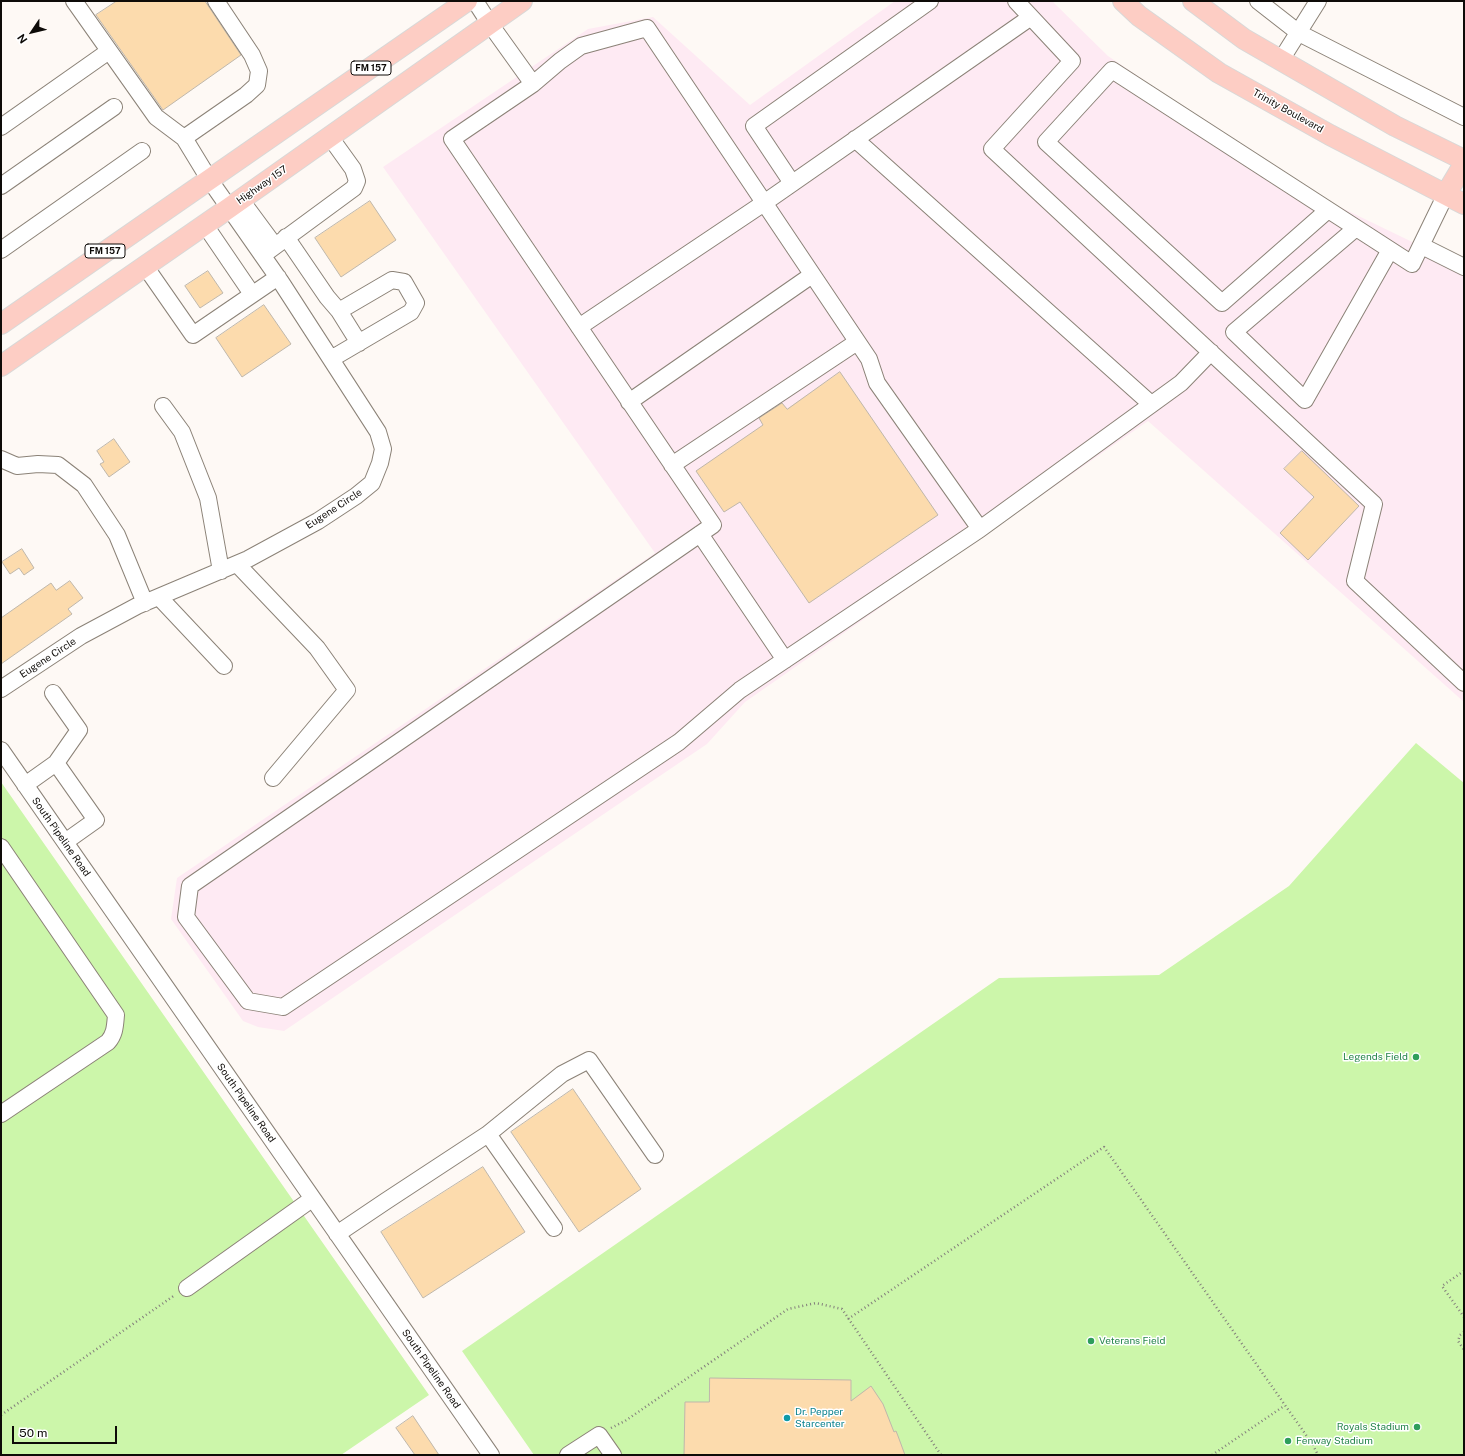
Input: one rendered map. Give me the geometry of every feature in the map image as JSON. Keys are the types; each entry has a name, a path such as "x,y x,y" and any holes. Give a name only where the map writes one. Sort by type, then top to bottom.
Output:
{"main road":[{"name":"FM 157","path":"1,324 467,1"},
{"name":"Highway 157","path":"1,366 235,204 522,1"},
{"name":"Trinity Boulevard","path":"1123,1 1139,16 1219,74 1330,135 1464,204"},
{"path":"1194,1 1244,39 1395,126 1464,160"},
{"path":"1446,194 1464,164"}],"street":[{"path":"74,1 156,117 184,138 246,95 257,85 259,71 252,55 216,1"},
{"path":"475,1 533,84"},
{"path":"792,183 754,126 930,1"},
{"path":"1016,1 1072,61 992,148 1374,504 1355,581 1464,683"},
{"path":"1258,1 1299,33 1464,117"},
{"path":"1281,60 1318,1"},
{"path":"579,327 764,203 1031,17"},
{"path":"980,529 877,383 869,360 647,28 581,46 560,61 533,84 452,139 713,525 190,886 186,917 248,1001 284,1007 679,742 740,690 980,529 1181,383 1211,352"},
{"path":"1,127 109,51"},
{"path":"1328,210 1222,303 1046,142 1112,70 1412,264 1446,194"},
{"path":"1,186 114,107"},
{"path":"330,137 353,169 357,181 354,188 275,246 339,311 359,343"},
{"name":"Eugene Circle","path":"1,689 81,636 152,600 248,559 318,521 356,496 372,483 380,463 383,449 378,432 278,276 275,246 209,179 184,138"},
{"path":"855,139 1152,404"},
{"path":"1,250 142,152"},
{"path":"204,225 252,294"},
{"path":"1356,228 1234,332 1305,400 1390,250"},
{"path":"1422,246 1464,267"},
{"path":"145,266 193,335 278,276"},
{"path":"629,402 812,275"},
{"path":"331,360 411,312 416,303 404,282 392,280 339,311"},
{"path":"672,465 857,342"},
{"path":"163,406 182,432 208,498 221,571"},
{"path":"1,460 18,466 38,464 58,465 84,485 117,535 152,600 224,666"},
{"path":"700,534 785,660"},
{"path":"237,564 317,648 348,690 273,778"},
{"path":"25,785 56,763 79,730 53,693"},
{"name":"South Pipeline Road","path":"1,750 491,1455"},
{"path":"56,763 96,820 64,842"},
{"path":"1,847 116,1015 113,1036 108,1042 1,1114"},
{"path":"337,1234 386,1200 488,1134 562,1074 589,1060 655,1155"},
{"path":"488,1134 554,1228"},
{"path":"187,1288 312,1199"},
{"path":"568,1455 600,1435 613,1455"}],"path":[{"path":"848,1319 1104,1147 1284,1406 1313,1445 1318,1455"},
{"path":"1464,1271 1442,1286 1464,1317"},
{"path":"1,1415 187,1288"},
{"path":"600,1435 625,1421 788,1309 816,1302 842,1309 941,1455"},
{"path":"1464,1332 1460,1335 1458,1341 1464,1350"},
{"path":"1212,1455 1284,1406"}],"shaded area":[{"path":"895,1 1052,1 1108,56 1311,193 1464,267 1464,702 1148,421 745,702 707,744 284,1031 258,1027 243,1021 171,919 177,878 655,553 383,167 588,29 653,17 750,105"}],"green space":[{"path":"1416,743 1464,783 1464,1455 534,1455 462,1351 999,978 1159,975 1289,886"},
{"path":"1,782 429,1395 341,1455 1,1455"}],"building":[{"path":"117,1 205,1 241,55 163,110 96,15"},
{"path":"370,201 396,240 341,277 315,238"},
{"path":"208,271 223,293 200,308 185,286"},
{"path":"264,305 291,344 242,377 216,338"},
{"path":"840,372 938,515 809,603 740,502 724,512 696,471 763,425 759,418 782,403 787,409"},
{"path":"114,439 130,462 109,477 100,464 104,462 97,451"},
{"path":"1302,451 1359,506 1308,560 1280,533 1314,497 1284,469"},
{"path":"22,549 34,568 24,575 19,568 10,574 2,562"},
{"path":"70,581 83,598 68,609 72,614 1,664 1,618 51,583 56,590"},
{"path":"573,1089 641,1189 579,1232 511,1132"},
{"path":"483,1167 525,1232 423,1298 381,1232"},
{"name":"Dr. Pepper Starcenter","path":"710,1378 851,1380 851,1401 871,1386 883,1404 894,1432 896,1431 905,1455 684,1455 685,1402 709,1402"},
{"path":"413,1416 439,1455 415,1455 396,1428"}],"place":[{"name":"Legends Field","path":"1416,1057"},
{"name":"Veterans Field","path":"1091,1341"},
{"name":"Dr. Pepper Starcenter","path":"787,1418"},
{"name":"Royals Stadium","path":"1417,1427"},
{"name":"Fenway Stadium","path":"1288,1441"}]}
